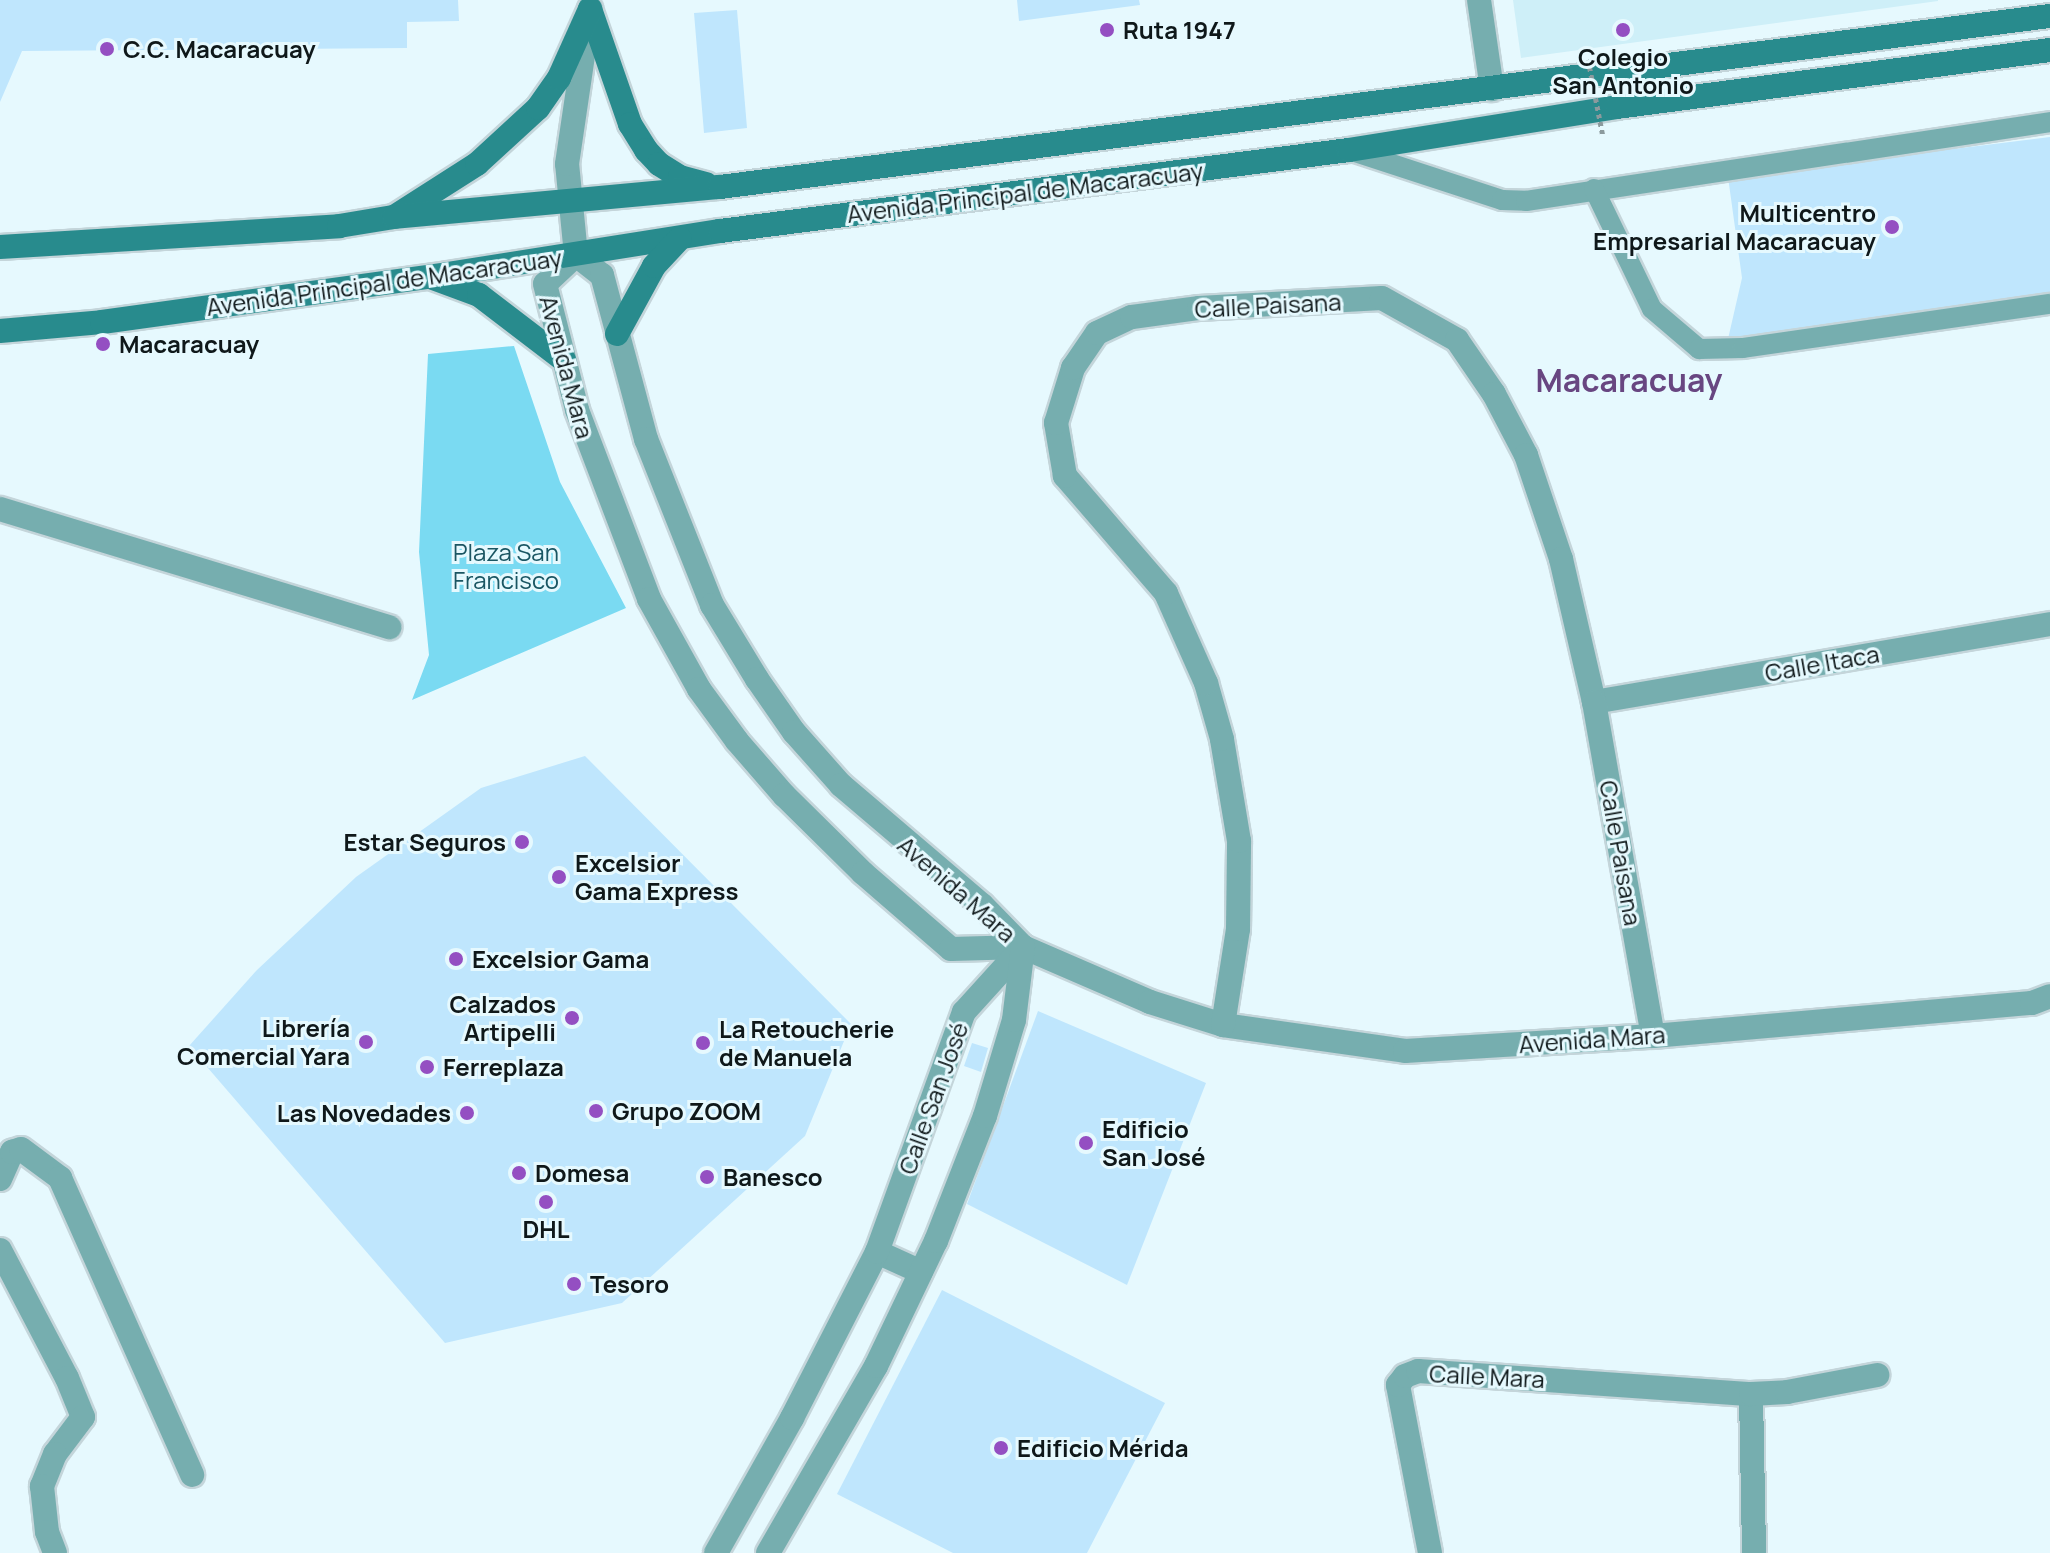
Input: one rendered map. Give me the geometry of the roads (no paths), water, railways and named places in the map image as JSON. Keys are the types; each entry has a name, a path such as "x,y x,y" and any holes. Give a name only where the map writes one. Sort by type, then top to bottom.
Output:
{"street":[{"path":"1479,0 1492,89"},
{"path":"591,5 630,124 646,150 680,177 720,187"},
{"path":"576,255 567,164 591,5"},
{"path":"394,217 477,164 538,108 559,78 591,5"},
{"name":"Avenida Principal de Macaracuay","path":"0,247 324,227 394,217 720,187 2050,16"},
{"name":"Avenida Principal de Macaracuay","path":"0,331 102,322 431,277 680,238 1349,150 1617,107 2050,50"},
{"path":"617,334 654,266 680,238"},
{"name":"Avenida Mara","path":"1023,947 951,949 830,842 737,741 699,689 649,599 589,448 564,360 545,284 576,255 602,275 646,439 712,605 757,679 794,732 841,785 982,905 1023,947 1150,1002 1223,1025 1405,1051 1653,1036 2044,1003"},
{"path":"431,277 479,295 564,360"},
{"name":"Calle Paisana","path":"1223,1025 1238,929 1239,841 1232,786 1206,683 1166,593 1065,476 1056,423 1073,368 1097,333 1132,317 1199,308 1382,298 1457,340 1494,394 1526,455 1561,559 1594,702 1653,1036"},
{"path":"0,509 389,627"},
{"name":"Calle Itaca","path":"1594,702 2050,624"},
{"path":"768,1553 876,1366 921,1272 985,1116 1014,1020 1023,947"},
{"name":"Calle San José","path":"716,1553 792,1418 877,1252 964,1012 1023,947"},
{"path":"0,1179 12,1152 21,1149 60,1178 192,1475"},
{"path":"0,1250 67,1378 83,1417 55,1454 42,1486 47,1532 55,1553"},
{"path":"877,1252 921,1272"},
{"name":"Calle Mara","path":"1430,1553 1398,1385 1405,1376 1418,1371 1751,1394 1787,1392 1877,1375"},
{"path":"1751,1394 1754,1553"}],"lane":[{"path":"1349,150 1502,200 1526,201 2050,122"},
{"path":"1594,189 1652,309 1699,349 1743,348 2050,304"}],"place":[{"name":"Ruta 1947","path":"1107,30"},
{"name":"Colegio San Antonio","path":"1623,30"},
{"name":"C.C. Macaracuay","path":"107,49"},
{"name":"Multicentro Empresarial Macaracuay","path":"1892,227"},
{"name":"Macaracuay","path":"103,344"},
{"name":"Estar Seguros","path":"522,842"},
{"name":"Excelsior Gama Express","path":"559,877"},
{"name":"Excelsior Gama","path":"456,959"},
{"name":"Calzados Artipelli","path":"572,1018"},
{"name":"Librería Comercial Yara","path":"366,1042"},
{"name":"La Retoucherie de Manuela","path":"703,1043"},
{"name":"Ferreplaza","path":"427,1067"},
{"name":"Grupo ZOOM","path":"596,1111"},
{"name":"Las Novedades","path":"467,1113"},
{"name":"Edificio San José","path":"1086,1143"},
{"name":"Domesa","path":"519,1173"},
{"name":"Banesco","path":"707,1177"},
{"name":"DHL","path":"546,1202"},
{"name":"Tesoro","path":"574,1284"},
{"name":"Edificio Mérida","path":"1001,1448"}],"district":[{"name":"Macaracuay","path":"1629,380"}],"park label":[{"name":"Plaza San Francisco","path":"506,566"}]}
